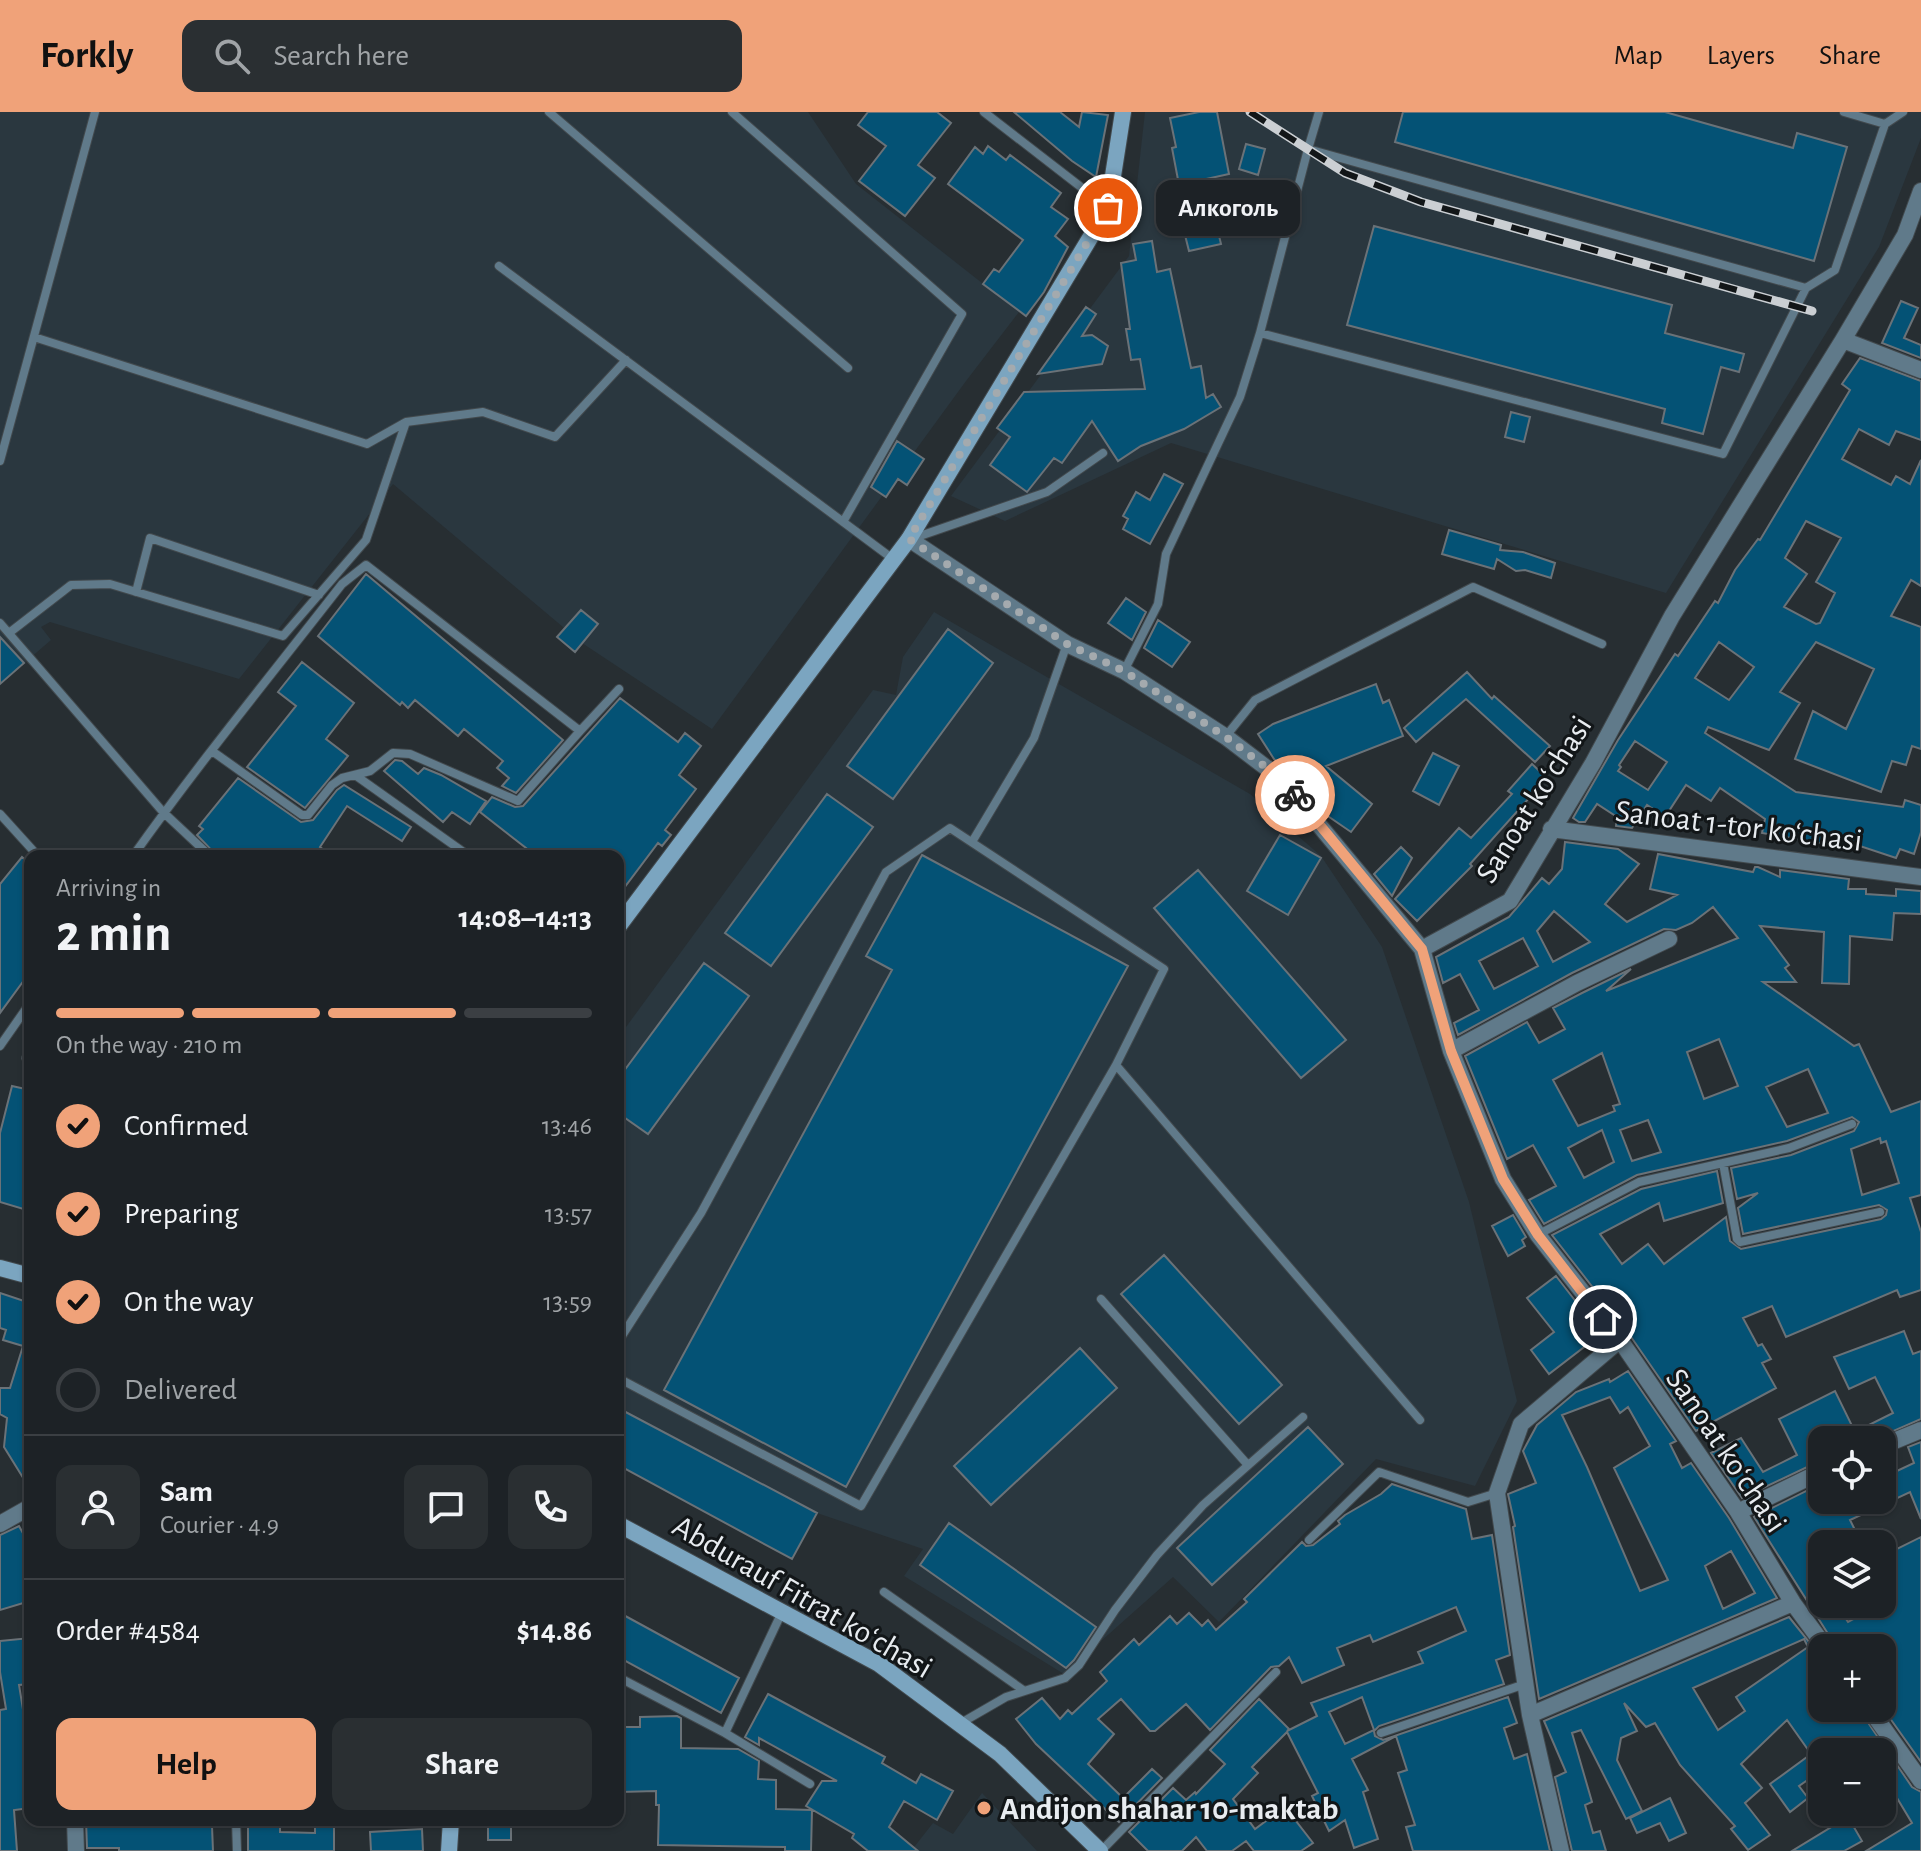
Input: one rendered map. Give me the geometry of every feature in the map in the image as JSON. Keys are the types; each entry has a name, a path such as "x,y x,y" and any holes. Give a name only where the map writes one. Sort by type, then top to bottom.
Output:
{"street":[{"path":"624,919 909,539 1108,208 1123,112"},
{"name":"Sanoat koʻchasi","path":"1816,1634 1793,1603 1738,1512 1620,1340 1538,1235 1503,1179 1451,1051 1422,949 1510,901 1593,763 1672,616 1905,235 1921,191"},
{"path":"1843,340 1921,370"},
{"path":"909,539 1067,644 1124,671 1226,737 1280,778 1422,949"},
{"name":"Sanoat 1-tor ko‘chasi","path":"1551,829 1921,877"},
{"path":"1451,1051 1577,983 1669,939"},
{"path":"0,1268 24,1274"},
{"path":"1561,1851 1530,1715 1497,1493 1521,1424 1620,1340"},
{"path":"1896,1440 1921,1430"},
{"path":"1738,1512 1808,1478"},
{"path":"0,1524 24,1510"},
{"name":"Abdurauf Fitrat koʻchasi","path":"624,1527 879,1664 961,1723 1035,1785 1100,1851"},
{"path":"1530,1715 1793,1603"},
{"path":"1879,1722 1921,1781"},
{"path":"75,1826 76,1851"},
{"path":"449,1851 451,1826"}],"lane":[{"path":"0,461 95,112"},
{"path":"549,112 848,368"},
{"path":"732,112 962,314 843,522"},
{"path":"984,112 1108,208"},
{"path":"1124,671 1158,604 1166,554 1240,397 1319,112"},
{"path":"1844,112 1885,124"},
{"path":"1260,333 1723,454 1806,288 1835,270 1885,124 1903,112"},
{"path":"1308,149 1806,288"},
{"path":"499,266 894,560"},
{"path":"34,337 367,444 406,422 483,412 555,437 626,360"},
{"path":"9,633 71,585 110,584 283,636 366,540 406,422"},
{"path":"909,539 1047,492 1103,453"},
{"path":"136,592 150,538 319,595"},
{"path":"137,850 163,812 342,584 366,565 580,731"},
{"path":"1226,737 1255,700 1473,587 1602,644"},
{"path":"0,623 163,812 204,850"},
{"path":"972,842 1034,738 1067,644"},
{"path":"212,751 302,815 308,815 315,809 332,785 342,778 370,771 393,753 410,754 518,801 619,689"},
{"path":"355,775 461,850"},
{"path":"0,814 33,850"},
{"path":"624,1333 701,1213 886,872 950,828 1164,969 1116,1065 861,1506 624,1381"},
{"path":"0,1046 24,1012"},
{"path":"1116,1065 1420,1420"},
{"path":"1538,1235 1639,1182 1789,1148 1852,1124"},
{"path":"1723,1163 1740,1242 1880,1212"},
{"path":"1101,1299 1247,1464"},
{"path":"961,1723 1006,1697 1065,1678 1079,1665 1115,1610 1157,1555 1203,1505 1303,1417"},
{"path":"1309,1540 1379,1472 1468,1502 1497,1493"},
{"path":"884,1592 1023,1690"},
{"path":"725,1733 782,1612"},
{"path":"1100,1851 1276,1672"},
{"path":"624,1680 725,1733 810,1784"},
{"path":"1381,1733 1525,1684"},
{"path":"236,1826 237,1851"}],"shaded area":[{"path":"0,112 808,112 856,184 1019,312 712,729 582,643 393,484 239,679 50,622 41,627 51,640 0,684"},
{"path":"1145,112 1921,112 1921,138 1879,247 1666,593 1171,443 1005,521 951,496 1129,256"},
{"path":"934,612 1250,794 1321,856 1382,947 1469,1202 1517,1401 1475,1486 1376,1459 1219,1622 1173,1577 1064,1674 904,1576 923,1549 817,1513 792,1559 624,1468 624,1030 873,690 896,695 903,657"},
{"name":"Andijon shahar 10-maktab","path":"982,1793 1037,1851 911,1851 933,1823 953,1834"}],"building":[{"path":"868,112 937,112 951,123 918,165 935,178 905,216 859,181 886,146 858,125"},
{"path":"1014,112 1060,112 1079,127 1082,112 1108,115 1096,177 1072,161"},
{"path":"1217,112 1229,174 1179,185 1170,118"},
{"path":"1403,112 1665,112 1793,148 1797,133 1847,147 1814,261 1395,142"},
{"path":"1246,144 1265,149 1258,175 1239,169"},
{"path":"988,146 1006,160 1010,155 1061,193 1051,207 1068,219 1055,236 1068,247 1044,292 1026,316 983,284 994,269 999,272 1023,240 948,184 975,147 983,154"},
{"path":"1213,211 1221,244 1189,251 1181,219"},
{"path":"1374,226 1672,305 1665,333 1744,354 1739,372 1721,367 1703,434 1662,423 1665,409 1347,325"},
{"path":"1152,241 1157,272 1170,269 1191,368 1201,366 1206,398 1213,394 1221,407 1184,429 1141,446 1118,461 1092,421 1062,463 1054,458 1027,492 990,465 1010,437 997,428 1024,392 1145,389 1140,359 1131,360 1121,263 1136,260 1133,244"},
{"path":"1901,301 1918,308 1904,338 1921,345 1921,358 1882,343"},
{"path":"1086,307 1096,314 1082,336 1092,335 1108,346 1102,364 1038,374"},
{"path":"1860,358 1921,381 1921,440 1896,431 1889,445 1859,429 1842,459 1891,485 1896,476 1910,484 1921,460 1921,586 1911,580 1891,616 1921,627 1921,749 1912,746 1906,765 1892,761 1881,792 1795,759 1813,711 1846,729 1874,669 1816,642 1780,692 1800,703 1769,750 1708,727 1705,733 1796,792 1903,807 1905,800 1921,805 1921,832 1914,854 1900,849 1896,858 1827,835 1826,844 1762,833 1765,819 1720,788 1711,801 1686,785 1665,817 1647,805 1632,828 1616,826 1617,817 1597,804 1585,822 1579,822 1573,818 1618,740 1675,654 1678,656 1715,601 1718,603 1735,570 1760,540 1850,390 1842,384","holes":["1806,521 1841,538 1816,582 1835,593 1820,623 1816,624 1784,607 1807,574 1785,558","1719,642 1754,667 1729,700 1695,678","1635,741 1667,762 1648,790 1618,771"]},
{"path":"1511,412 1530,417 1524,442 1505,437"},
{"path":"897,441 924,459 907,485 898,479 886,497 871,487"},
{"path":"1164,474 1183,484 1150,544 1123,529 1128,519 1123,516 1136,492 1150,500"},
{"path":"1449,530 1501,545 1500,550 1523,552 1555,563 1551,578 1525,570 1516,571 1497,559 1494,569 1442,554"},
{"path":"366,574 563,740 516,793 502,786 509,778 497,768 503,761 464,729 458,736 415,700 408,708 402,702 400,705 318,636"},
{"path":"1126,598 1146,612 1132,640 1108,623"},
{"path":"581,610 598,624 575,652 557,637"},
{"path":"1158,620 1190,642 1172,667 1144,648"},
{"path":"948,629 993,663 893,799 847,766"},
{"path":"0,637 24,663 0,684"},
{"path":"302,662 354,703 326,739 348,756 305,808 247,767 296,706 278,692"},
{"path":"1467,672 1492,699 1494,696 1550,746 1535,762 1466,699 1416,742 1404,728"},
{"path":"1376,684 1383,703 1389,700 1403,736 1326,766 1372,804 1351,832 1322,812 1325,808 1274,759 1258,734 1273,724"},
{"path":"620,698 678,742 685,733 701,746 679,775 696,789 665,830 671,835 662,846 658,843 624,888 624,850 524,850 526,848 480,812 492,797 515,807 523,806"},
{"path":"1433,753 1459,766 1439,805 1413,791"},
{"path":"395,760 402,761 418,774 424,768 441,775 486,801 470,824 452,812 443,822 384,771"},
{"path":"1532,764 1547,778 1470,864 1472,866 1417,921 1395,899 1459,828 1471,838 1512,794 1508,791"},
{"path":"238,778 301,822 313,820 344,785 411,827 402,841 347,806 320,847 324,850 211,850 197,835 203,829 199,826"},
{"path":"827,794 873,827 771,966 725,933"},
{"path":"1280,835 1321,858 1288,915 1247,891"},
{"path":"1565,842 1618,849 1639,864 1605,904 1627,922 1677,895 1650,889 1658,854 1753,872 1758,867 1780,877 1780,870 1849,879 1848,889 1866,889 1866,894 1896,896 1896,889 1921,891 1921,914 1894,913 1892,940 1850,936 1849,984 1822,983 1824,932 1760,926 1789,965 1785,968 1796,982 1763,982 1854,1046 1859,1044 1891,1112 1921,1101 1921,1195 1910,1198 1921,1232 1921,1290 1900,1297 1897,1290 1786,1337 1772,1306 1743,1318 1758,1346 1762,1344 1771,1359 1762,1363 1776,1388 1696,1431 1629,1334 1552,1235 1641,1189 1717,1171 1723,1203 1664,1221 1659,1203 1600,1234 1622,1264 1648,1244 1664,1264 1726,1217 1730,1241 1741,1249 1881,1219 1887,1210 1879,1205 1743,1234 1738,1208 1758,1193 1737,1199 1731,1168 1791,1155 1854,1131 1859,1122 1852,1117 1787,1141 1637,1175 1544,1224 1529,1200 1556,1186 1533,1145 1507,1159 1465,1056 1527,1022 1539,1043 1565,1029 1553,1008 1631,969 1606,991 1738,938 1713,907 1692,923 1676,930 1664,929 1572,973 1458,1035 1454,1023 1479,1010 1460,974 1443,983 1436,957 1509,917 1542,878 1549,884 1562,869","holes":["1554,911 1590,942 1553,962 1537,931","1523,938 1538,966 1494,989 1479,961","1719,1039 1738,1086 1704,1099 1687,1052","1602,1053 1620,1104 1613,1106 1615,1111 1578,1126 1553,1080","1808,1069 1828,1113 1787,1127 1766,1087","1648,1120 1661,1152 1632,1161 1620,1130","1602,1130 1614,1162 1584,1178 1568,1148","1880,1138 1881,1143 1886,1141 1899,1183 1862,1195 1851,1149"]},
{"path":"1401,847 1412,858 1392,896 1374,874"},
{"path":"922,855 1128,966 846,1487 664,1390 892,970 866,956"},
{"path":"22,857 24,859 24,980 0,1013 0,884"},
{"path":"1198,870 1346,1040 1301,1078 1154,908"},
{"path":"704,963 749,996 648,1134 624,1117 624,1071"},
{"path":"12,1086 24,1089 24,1209 0,1202 0,1133"},
{"path":"1513,1215 1526,1237 1522,1240 1525,1246 1508,1256 1492,1226"},
{"path":"1164,1255 1282,1385 1239,1424 1121,1294"},
{"path":"1556,1276 1601,1334 1549,1374 1531,1350 1554,1332 1527,1298"},
{"path":"0,1293 24,1301 24,1479 4,1447 7,1418 0,1414 0,1388 10,1388 23,1346 3,1340 6,1330 0,1328"},
{"path":"1904,1331 1913,1354 1921,1351 1921,1419 1896,1430 1896,1426 1867,1426 1893,1413 1875,1377 1849,1389 1834,1357"},
{"path":"1080,1348 1117,1388 991,1505 954,1466"},
{"path":"1628,1371 1676,1441 1670,1444 1682,1468 1691,1463 1729,1518 1777,1598 1539,1699 1508,1494 1536,1483 1523,1451 1537,1425 1576,1392 1609,1379 1610,1382","holes":["1610,1397 1620,1413 1628,1407 1650,1446 1614,1468 1668,1580 1640,1591 1562,1415","1731,1551 1755,1593 1723,1609 1705,1566"]},
{"path":"1835,1391 1852,1426 1808,1426 1808,1467 1742,1498 1711,1453 1741,1438 1763,1472 1797,1455 1779,1419"},
{"path":"624,1411 817,1513 792,1559 624,1468"},
{"path":"1308,1427 1343,1464 1212,1585 1177,1548"},
{"path":"1921,1442 1921,1519 1910,1492 1896,1499 1896,1471 1914,1463 1908,1447"},
{"path":"1392,1484 1466,1509 1472,1539 1492,1535 1510,1655 1496,1660 1504,1684 1379,1726 1374,1731 1375,1736 1383,1740 1508,1697 1517,1723 1504,1728 1514,1759 1527,1754 1550,1851 1413,1851 1406,1827 1415,1825 1398,1773 1407,1770 1396,1736 1352,1759 1368,1790 1363,1792 1378,1839 1354,1848 1345,1820 1329,1831 1312,1796 1318,1793 1287,1732 1252,1767 1258,1773 1233,1799 1255,1829 1285,1807 1313,1843 1301,1851 1254,1851 1246,1841 1232,1851 1207,1851 1196,1837 1182,1851 1148,1851 1129,1832 1173,1788 1186,1800 1196,1794 1225,1764 1210,1750 1259,1699 1289,1729 1287,1731 1317,1716 1311,1703 1423,1663 1418,1652 1466,1631 1456,1607 1373,1642 1370,1635 1337,1648 1344,1665 1302,1683 1289,1657 1279,1666 1271,1667 1210,1730 1186,1704 1155,1731 1150,1731 1121,1699 1098,1719 1114,1734 1088,1764 1123,1798 1152,1769 1162,1778 1119,1822 1036,1744 1016,1719 1042,1698 1060,1719 1068,1710 1072,1714 1107,1681 1100,1672 1134,1639 1139,1645 1170,1616 1177,1624 1189,1613 1202,1626 1208,1620 1216,1630 1247,1602 1244,1599 1302,1542 1306,1546 1313,1545 1340,1524 1338,1521 1345,1515","holes":["1362,1697 1374,1730 1345,1744 1329,1712"]},
{"path":"1808,1490 1808,1514 1863,1514 1850,1520 1855,1530 1808,1530 1808,1602 1754,1517"},
{"path":"949,1523 1096,1627 1066,1668 920,1565"},
{"path":"19,1526 24,1535 24,1603 0,1610 0,1535"},
{"path":"1921,1537 1921,1762 1893,1722 1896,1722 1896,1634 1828,1634 1818,1618 1845,1618 1848,1622 1856,1618 1896,1618 1896,1550"},
{"path":"624,1615 739,1678 721,1713 624,1660"},
{"path":"1789,1617 1808,1641 1808,1647 1808,1722 1868,1722 1879,1738 1808,1738 1808,1750 1787,1720 1741,1764 1762,1788 1745,1803 1770,1835 1748,1850 1731,1829 1735,1826 1680,1765 1655,1723 1646,1727 1624,1703 1637,1731 1621,1738 1617,1760 1642,1811 1626,1819 1581,1730 1572,1733 1592,1802 1585,1805 1593,1833 1600,1831 1606,1851 1572,1851 1555,1777 1566,1772 1544,1721","holes":["1804,1639 1808,1647 1736,1697 1745,1711 1718,1730 1693,1688"]},
{"path":"24,1639 24,1685 19,1685 24,1716 24,1809 14,1810 17,1851 0,1851 0,1710 6,1709 0,1672 0,1641"},
{"path":"768,1694 885,1757 882,1763 916,1783 921,1774 953,1791 937,1820 904,1801 889,1827 918,1851 868,1851 852,1838 854,1834 806,1806 822,1781 837,1781 759,1738 759,1745 745,1737"},
{"path":"640,1717 681,1718 681,1748 738,1749 759,1761 758,1779 776,1780 776,1809 812,1810 811,1851 785,1851 785,1847 658,1845 659,1805 656,1805 656,1791 624,1792 624,1727 640,1727"},
{"path":"1808,1756 1808,1780 1799,1786 1808,1798 1790,1812 1770,1784"},
{"path":"1896,1764 1912,1787 1921,1792 1921,1851 1866,1851 1912,1823 1896,1796"},
{"path":"1670,1798 1686,1833 1669,1841 1660,1823 1637,1833 1630,1818"},
{"path":"86,1826 212,1826 213,1851 87,1848"},
{"path":"248,1826 280,1826 280,1832 315,1833 315,1826 334,1826 334,1851 248,1851"},
{"path":"488,1826 511,1826 511,1840 488,1840"},
{"path":"1833,1826 1853,1826 1862,1841 1844,1851 1792,1851"},
{"path":"422,1829 423,1851 371,1851 370,1832"}],"railway":[{"path":"1250,112 1345,173 1421,202 1812,311"}],"way so far":[{"path":"1108,208 909,539 1067,644 1124,671 1226,737 1280,778 1295,795"}],"place":[{"name":"Алкоголь","path":"1108,208"},
{"name":"Andijon shahar 10-maktab","path":"984,1808"}],"route":[{"path":"1295,795 1422,949 1451,1051 1503,1179 1538,1235 1603,1319"}]}
